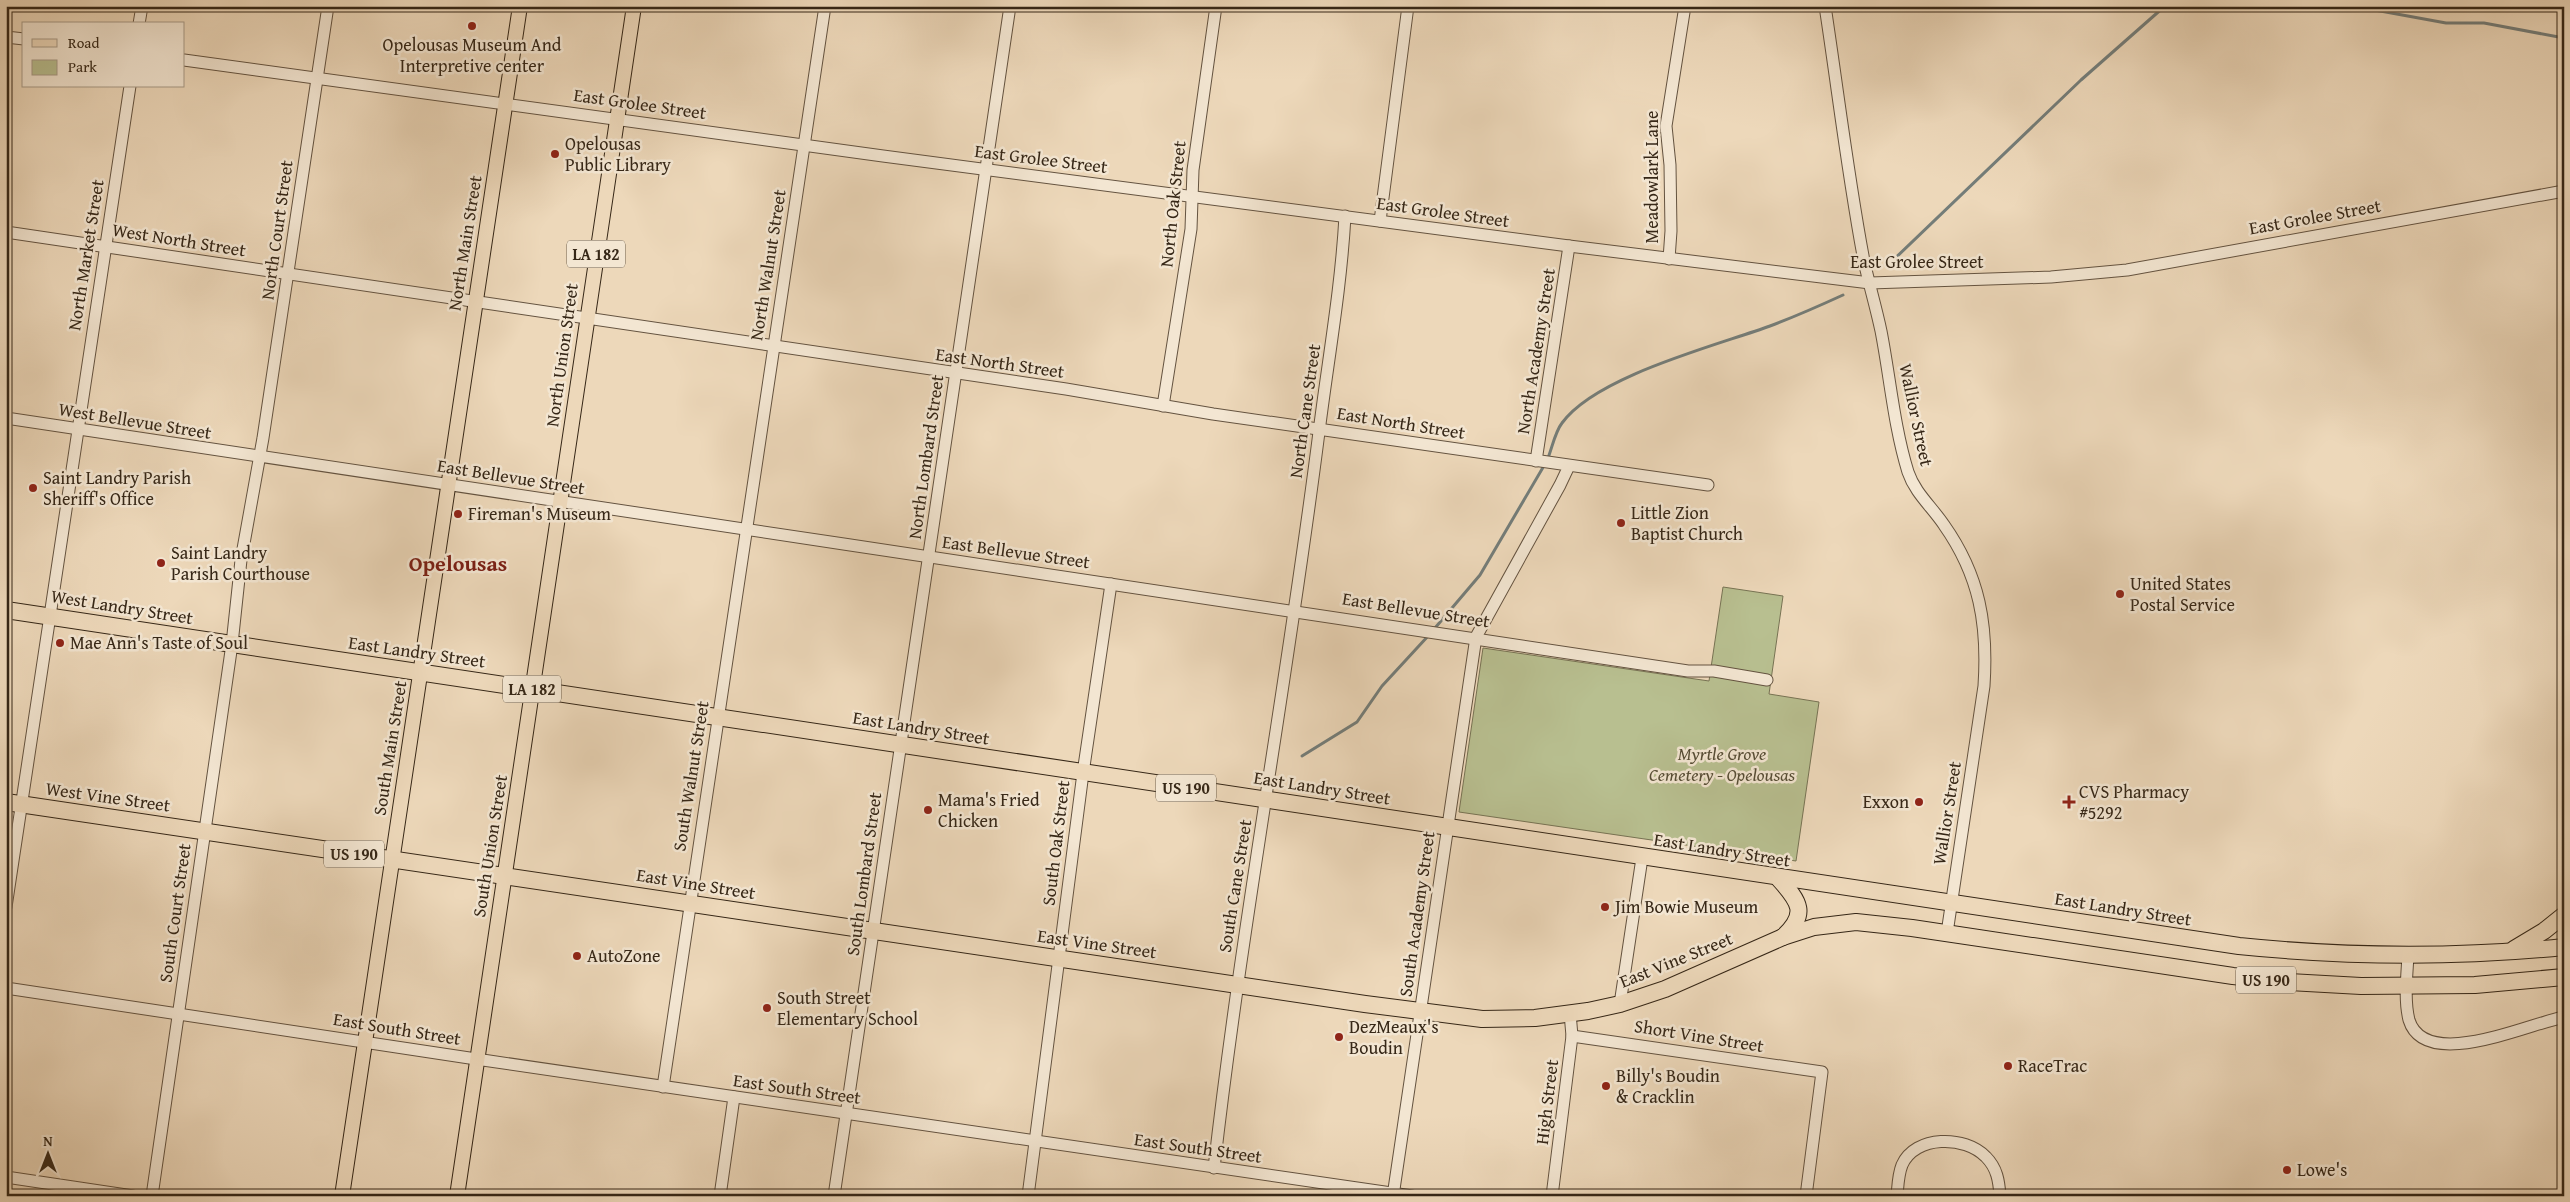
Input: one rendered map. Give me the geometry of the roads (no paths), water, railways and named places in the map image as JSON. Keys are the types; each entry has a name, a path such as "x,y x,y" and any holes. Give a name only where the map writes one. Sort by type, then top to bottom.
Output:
{"highway":[{"name":"West Landry Street","path":"6,610 51,615 232,644"},
{"name":"East Landry Street","path":"232,644 532,688 1779,879 2239,946 2293,952 2408,955"},
{"name":"West Vine Street","path":"14,803 204,832"},
{"name":"East Vine Street","path":"204,832 1463,1017 1509,1019 1570,1013 1620,1004 1665,990 1783,937 1814,927 1856,922 1947,933 2234,976 2289,982 2407,986"},
{"path":"1779,879 1794,896 1799,912 1795,926 1783,937"},
{"path":"2510,951 2544,931 2564,915"},
{"name":"US 190","path":"2408,955 2564,947"},
{"name":"US 190","path":"2407,986 2475,985 2564,977"}],"main road":[{"name":"North Main Street","path":"447,484 520,6"},
{"name":"North Union Street","path":"559,502 634,6"},
{"name":"South Main Street","path":"342,1196 447,484"},
{"name":"South Union Street","path":"457,1196 559,502"}],"street":[{"path":"139,22 142,6"},
{"name":"North Court Street","path":"259,458 328,6"},
{"name":"North Walnut Street","path":"746,530 825,6"},
{"name":"North Lombard Street","path":"929,557 1010,6"},
{"name":"North Oak Street","path":"1163,406 1180,307 1193,196 1194,157 1216,6"},
{"path":"1380,221 1408,6"},
{"name":"Meadowlark Lane","path":"1669,258 1671,231 1670,165 1666,126 1685,6"},
{"name":"Wallior Street","path":"1825,6 1864,262 1870,283 1908,472 1920,496 1945,525 1958,548 1979,598 1984,623 1986,648 1984,686 1947,933"},
{"path":"6,37 22,40"},
{"name":"East Grolee Street","path":"185,60 986,170 1870,283 2051,277 2126,270 2564,191"},
{"name":"North Market Street","path":"6,907 14,803 51,615 77,430 130,88"},
{"name":"North Cane Street","path":"1295,610 1343,259 1345,216"},
{"name":"West North Street","path":"6,232 288,273"},
{"name":"North Academy Street","path":"1543,462 1569,246"},
{"name":"East North Street","path":"288,273 1163,406 1708,485"},
{"name":"West Bellevue Street","path":"6,418 259,458"},
{"name":"East Bellevue Street","path":"259,458 447,484 746,530 1295,610 1688,671 1714,671 1767,680"},
{"name":"South Court Street","path":"152,1196 232,644 241,560 259,458"},
{"path":"1476,637 1569,466"},
{"name":"South Walnut Street","path":"663,1086 746,530"},
{"name":"South Lombard Street","path":"834,1196 929,557"},
{"name":"South Oak Street","path":"1028,1196 1083,773 1111,584"},
{"name":"South Cane Street","path":"1214,1168 1238,985 1295,610"},
{"name":"South Academy Street","path":"1393,1194 1476,637"},
{"path":"1620,1004 1642,858"},
{"path":"2408,955 2407,986 2410,1021 2415,1032 2426,1040 2438,1044 2464,1044 2564,1017"},
{"name":"East South Street","path":"6,988 476,1060 1412,1196"},
{"name":"High Street","path":"1552,1196 1572,1036 1570,1013"},
{"name":"Short Vine Street","path":"1572,1036 1822,1072 1806,1196"},
{"path":"720,1196 734,1098"},
{"path":"1897,1196 1903,1164 1911,1153 1922,1145 1936,1141 1975,1148 1986,1156 1995,1168 2000,1196"},
{"path":"6,1176 133,1196"}],"waterway":[{"path":"1887,266 2081,80 2165,6"},
{"path":"2353,6 2446,23 2484,23 2564,38"},
{"path":"1548,458 1562,423 1578,406 1601,391 1658,364 1770,326 1843,295"},
{"path":"1435,628 1480,575 1545,464"},
{"path":"1302,756 1357,722 1382,686 1429,635"}],"place":[{"name":"Opelousas Museum And Interpretive center","path":"472,26"},
{"name":"Opelousas Public Library","path":"555,154"},
{"name":"Saint Landry Parish Sheriff's Office","path":"33,488"},
{"name":"Fireman's Museum","path":"458,514"},
{"name":"Little Zion Baptist Church","path":"1621,523"},
{"name":"Saint Landry Parish Courthouse","path":"161,563"},
{"name":"United States Postal Service","path":"2120,594"},
{"name":"Mae Ann's Taste of Soul","path":"60,643"},
{"name":"Exxon","path":"1919,802"},
{"name":"CVS Pharmacy #5292","path":"2069,802"},
{"name":"Mama's Fried Chicken","path":"928,810"},
{"name":"Jim Bowie Museum","path":"1605,907"},
{"name":"AutoZone","path":"577,956"},
{"name":"South Street Elementary School","path":"767,1008"},
{"name":"DezMeaux's Boudin","path":"1339,1037"},
{"name":"RaceTrac","path":"2008,1066"},
{"name":"Billy's Boudin & Cracklin","path":"1606,1086"},
{"name":"Lowe's","path":"2287,1170"}],"district":[{"name":"Opelousas","path":"458,563"}],"park label":[{"name":"Myrtle Grove Cemetery - Opelousas","path":"1722,764"}]}
